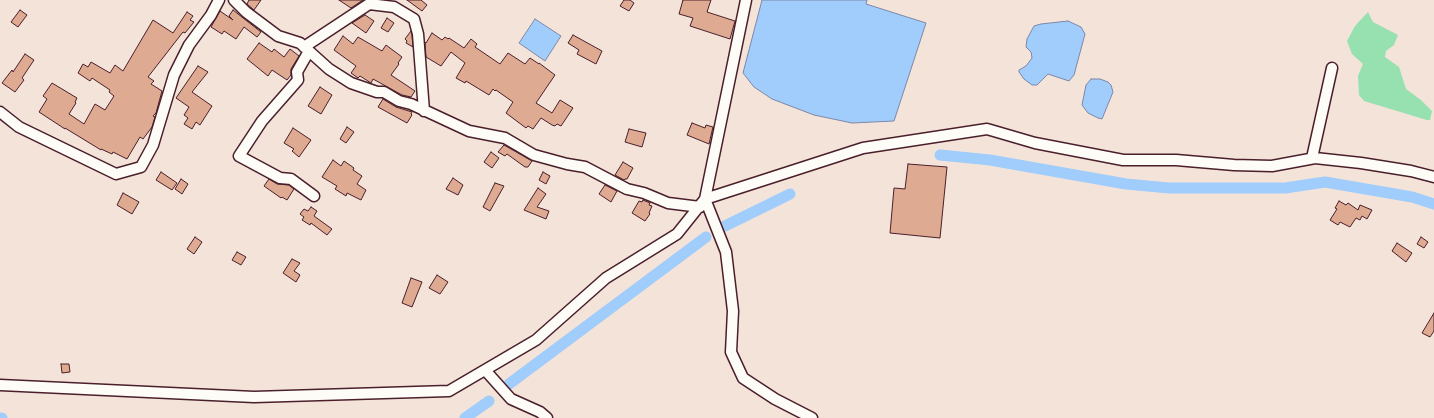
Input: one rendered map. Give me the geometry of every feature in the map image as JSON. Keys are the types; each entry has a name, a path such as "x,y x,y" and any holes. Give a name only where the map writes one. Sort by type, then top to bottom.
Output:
{"street":[{"path":"0,112 19,127 116,174 141,166 153,145 174,75 189,45 211,15 219,0"},
{"path":"234,0 246,12 278,36 300,43 329,69 351,83 377,92 384,92 399,101 411,104 469,131 505,138 534,155 567,164 585,167 627,189 644,193 668,203 703,203 863,148 987,128 1035,143 1123,160 1176,160 1234,165 1272,166 1312,158 1368,164 1411,171 1434,177"},
{"path":"0,385 254,397 449,391 536,340 606,278 677,234 703,203 746,0"},
{"path":"314,196 291,179 280,178 239,156 262,121 298,80 297,72 307,49 369,4 394,6 414,19 418,34 424,111"},
{"path":"1312,158 1332,68"},
{"path":"703,203 726,252 733,312 732,352 743,378 775,399 812,418"},
{"path":"485,370 511,399 540,412 547,418"}],"green space":[{"path":"1368,12 1373,22 1398,35 1394,45 1386,51 1385,57 1399,67 1406,89 1421,100 1432,111 1430,120 1364,101 1359,95 1358,76 1363,64 1352,54 1347,41 1355,26"}],"water":[{"path":"762,0 867,0 866,4 926,23 894,121 852,123 814,115 772,99 754,87 743,73"},
{"path":"535,19 561,36 545,61 519,43"},
{"path":"1068,21 1081,27 1085,34 1074,75 1069,81 1048,74 1037,85 1032,85 1024,79 1019,70 1026,66 1032,58 1031,52 1026,47 1027,39 1034,26"},
{"path":"1091,79 1100,79 1108,82 1111,85 1113,92 1102,119 1088,113 1082,105 1086,85"}],"building":[{"path":"249,0 261,0 254,10 247,4"},
{"path":"339,0 363,0 351,8"},
{"path":"407,0 421,0 427,5 422,11"},
{"path":"624,0 630,0 634,3 629,11 620,6"},
{"path":"683,0 711,0 707,12 735,21 730,39 690,26 693,18 679,14"},
{"path":"20,10 27,15 18,27 11,22"},
{"path":"233,10 261,32 257,37 244,27 236,39 224,31 222,34 211,27 220,11 233,20 229,16"},
{"path":"187,12 193,16 190,20 194,22 185,33 183,32 148,77 154,81 151,84 162,91 156,113 153,116 155,117 152,127 143,139 140,137 127,159 113,152 112,154 101,150 39,112 47,99 43,96 52,83 77,98 76,103 69,114 84,124 95,104 105,110 114,96 109,92 110,90 92,78 90,81 78,73 83,64 88,67 91,62 110,73 115,65 123,71 153,20 173,33"},
{"path":"365,15 374,21 366,33 352,23"},
{"path":"387,18 394,23 388,32 381,28"},
{"path":"411,31 413,47 406,43 407,41 405,39"},
{"path":"432,33 442,40 445,37 448,39 449,38 464,48 471,39 477,44 475,47 500,64 508,53 525,64 530,58 555,75 536,103 552,113 560,100 573,108 561,126 557,124 555,126 552,125 541,118 533,129 528,126 526,128 506,113 513,102 496,90 495,91 493,89 489,95 466,81 465,83 456,78 465,63 451,52 441,66 426,57 425,42 426,43"},
{"path":"573,35 602,51 596,64 577,54 579,50 568,43"},
{"path":"343,36 353,44 358,37 382,51 386,45 402,57 391,75 415,91 411,97 402,95 373,79 371,83 360,76 358,78 351,73 356,66 334,50"},
{"path":"259,43 272,52 274,49 284,57 290,49 299,56 291,69 291,75 287,80 272,70 268,76 247,59"},
{"path":"25,54 34,60 22,78 24,80 15,92 2,83 12,70 13,72"},
{"path":"198,66 208,72 192,92 212,106 200,125 196,122 192,129 184,124 188,118 184,115 189,107 176,98"},
{"path":"320,87 332,95 321,114 308,106"},
{"path":"383,99 396,107 412,112 412,115 407,123 378,107"},
{"path":"692,123 705,128 706,125 713,127 709,144 687,135"},
{"path":"347,127 354,132 346,143 340,139"},
{"path":"293,128 311,140 299,157 292,151 294,149 284,143"},
{"path":"629,129 646,133 642,147 625,142"},
{"path":"504,145 532,161 528,167 525,167 507,154 505,156 498,152"},
{"path":"491,152 499,158 492,168 484,162"},
{"path":"333,160 341,166 344,161 362,176 357,184 366,190 361,200 347,193 346,196 335,189 337,186 322,177"},
{"path":"623,162 633,168 627,179 624,180 615,175"},
{"path":"908,164 947,167 940,238 890,233 894,188 905,189"},
{"path":"161,172 177,183 172,190 156,180"},
{"path":"543,172 550,176 546,184 539,180"},
{"path":"453,178 463,185 458,195 446,189"},
{"path":"181,179 188,184 182,194 175,189"},
{"path":"269,179 277,184 289,185 294,189 287,200 282,197 281,198 264,186"},
{"path":"495,183 504,186 490,211 483,207"},
{"path":"605,185 617,191 611,202 599,194"},
{"path":"538,188 546,194 537,207 549,211 546,219 524,210"},
{"path":"123,193 139,202 132,214 117,205"},
{"path":"643,200 650,203 649,205 652,206 649,213 650,214 645,221 632,213 639,201 642,202"},
{"path":"1339,201 1346,205 1348,203 1358,210 1360,205 1372,210 1367,219 1362,216 1360,220 1356,218 1350,227 1340,222 1338,225 1330,220 1337,209 1335,208"},
{"path":"311,207 317,211 314,216 332,229 327,235 311,223 310,225 302,220 304,217 300,214 304,209 308,211"},
{"path":"195,237 202,242 194,254 187,249"},
{"path":"1421,237 1428,242 1424,248 1417,244"},
{"path":"1397,243 1412,253 1406,262 1392,251"},
{"path":"237,252 246,257 241,265 232,260"},
{"path":"292,259 300,263 294,271 300,275 296,282 283,273"},
{"path":"437,275 448,282 440,294 429,288"},
{"path":"411,278 422,282 412,307 402,303"},
{"path":"1434,313 1434,331 1430,337 1422,333"},
{"path":"61,364 69,364 70,372 62,373"}],"waterway":[{"path":"940,155 990,160 1126,184 1169,188 1285,188 1325,182 1412,197 1434,204"},
{"path":"725,226 790,194"},
{"path":"509,384 706,237"},
{"path":"465,418 489,401"}]}
